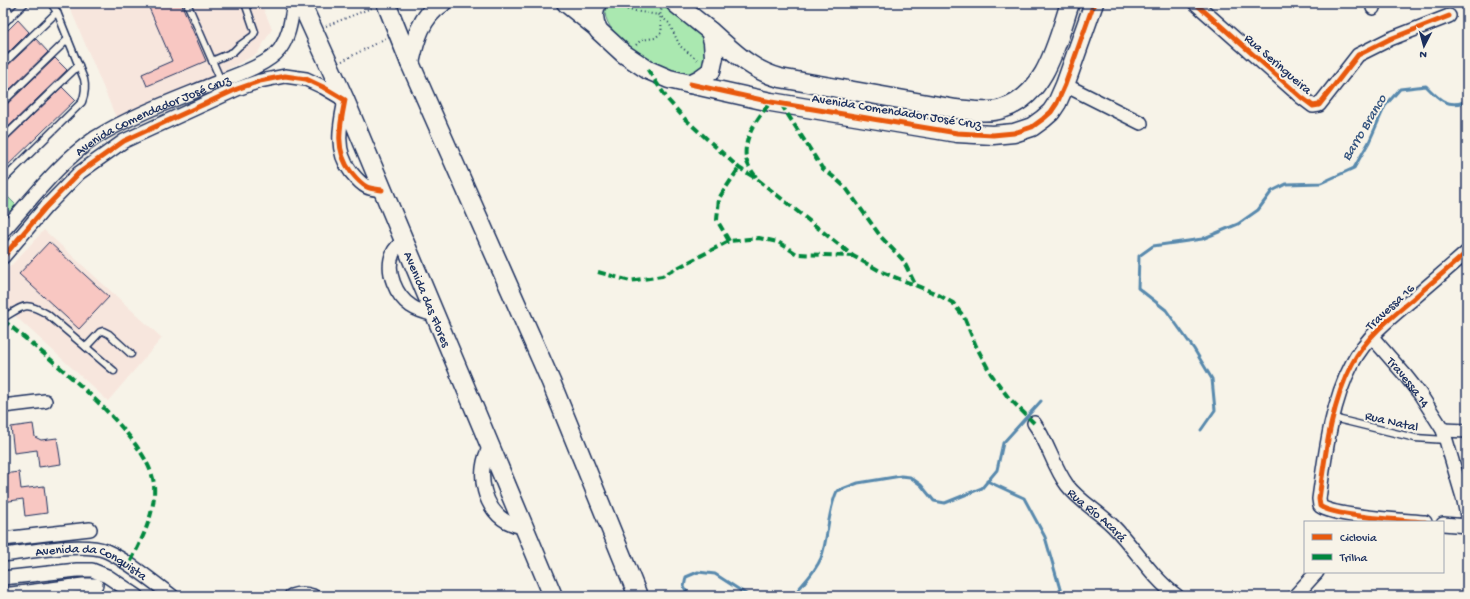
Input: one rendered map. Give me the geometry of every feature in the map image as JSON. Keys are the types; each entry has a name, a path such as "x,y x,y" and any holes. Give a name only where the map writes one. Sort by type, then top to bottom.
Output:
{"street":[{"name":"Avenida Comendador José Cruz","path":"3,231 72,155 91,141 109,130 160,106 221,81 271,58 285,41 290,26 294,3"},
{"name":"Avenida das Flores","path":"301,3 345,100 553,596"},
{"path":"410,63 418,36 426,18 442,3"},
{"path":"566,3 596,27"},
{"path":"596,27 593,17 594,9 597,3"},
{"name":"Avenida Comendador José Cruz","path":"675,3 710,30 742,60 756,69 774,77 956,109 982,111 1001,110 1018,102 1032,91 1052,56 1070,3"},
{"name":"Avenida Comendador José Cruz","path":"596,27 624,54 659,75 678,82 771,102 958,133 992,135 1014,133 1032,127 1051,112 1065,85 1094,3"},
{"name":"Rua Seringueira","path":"1195,3 1313,106 1319,105 1358,55 1390,39 1449,16"},
{"path":"382,4 398,32 410,63 551,382 634,592"},
{"path":"690,84 700,79 710,71 713,66 714,48 710,30"},
{"name":"Avenida Comendador José Cruz","path":"3,257 45,208 78,173 124,141 237,89 260,81 285,76 306,79 345,100"},
{"path":"1065,85 1141,123"},
{"path":"345,100 339,134 339,143 344,161 360,182 367,187 382,190"},
{"path":"404,241 393,252 392,274 396,288 402,298 411,307 418,311 435,315"},
{"name":"Travessa 16","path":"1346,518 1320,506 1319,499 1336,403 1353,362 1388,319 1467,252"},
{"name":"Travessa 14","path":"1372,337 1406,375 1420,394 1444,435 1464,501 1467,516"},
{"path":"3,406 45,401"},
{"name":"Rua Río Acará","path":"1034,423 1046,441 1067,485 1114,527 1156,576 1177,596"},
{"path":"1444,435 1467,431"},
{"path":"1346,518 1405,521"},
{"path":"1444,524 1467,526"},
{"path":"3,539 90,529"},
{"name":"Avenida da Conquista","path":"3,555 81,547 96,548 118,557 172,596"},
{"name":"Avenida da Conquista","path":"3,578 77,570 92,570 107,576 137,596"},
{"path":"1295,596 1316,573"},
{"path":"3,595 83,585 96,585"},
{"path":"291,596 306,594 313,596"}],"lane":[{"path":"5,3 10,18"},
{"path":"3,24 24,3"},
{"path":"3,180 82,102 85,93 85,84 79,66 57,12 51,3"},
{"path":"187,3 221,81"},
{"path":"212,61 233,52 253,36 255,32 245,3"},
{"path":"3,64 57,12"},
{"path":"3,102 68,39"},
{"path":"3,138 79,66"},
{"path":"3,318 20,308 34,306 47,314 114,371"},
{"path":"86,347 100,332 103,332 109,334 131,354"},
{"name":"Rua Natal","path":"1333,418 1415,438 1444,435"}],"path":[{"path":"617,3 628,10 659,15 669,23 680,46 710,71"},
{"path":"624,54 641,40 655,38 661,33 662,28 659,15 663,3"},
{"path":"313,30 382,4"},
{"path":"330,67 398,32"}],"shaded area":[{"path":"68,3 261,3 272,29 257,54 218,74 117,120"},
{"path":"44,230 162,338 108,401 12,313 5,303 3,297 3,274"}],"green space":[{"path":"606,3 666,3 703,35 710,63 691,75 666,68 650,61 631,48 613,31 605,12"},
{"path":"3,192 16,205 10,211 3,211"}],"building":[{"path":"147,3 181,3 206,61 147,86 142,74 172,61"},
{"path":"18,20 29,32 3,58 3,35"},
{"path":"36,39 48,52 3,96 3,68 6,67"},
{"path":"55,58 67,70 3,132 3,106 6,105"},
{"path":"62,87 75,100 3,170 3,142 6,141"},
{"path":"49,242 109,297 79,329 19,274"},
{"path":"33,424 35,437 41,440 57,438 61,464 39,467 37,450 14,453 11,427"},
{"path":"19,472 21,489 44,486 47,513 25,516 23,499 3,502 3,474"}],"waterway":[{"name":"Barro Branco","path":"1201,430 1215,410 1212,379 1194,349 1166,310 1138,288 1139,256 1153,246 1202,239 1238,224 1258,210 1272,191 1286,184 1321,183 1354,168 1369,142 1385,106 1400,89 1426,86 1439,99 1449,103 1454,104 1467,101"},
{"path":"793,596 812,573 821,558 824,550 831,508 837,491 858,483 901,476 910,477 921,485 934,501 945,503 982,488 997,470 1003,443 1041,401"},
{"path":"987,481 1024,498 1045,537 1062,596"},
{"path":"689,596 684,587 686,577 698,572 715,574 749,596"}],"marked path":[{"path":"648,70 668,100 685,119 739,168 757,179 853,256 882,272 937,294 953,303 964,317 976,346 991,374 1008,397 1034,423"},
{"path":"756,177 746,158 747,142 752,128 771,102"},
{"path":"781,104 822,168 846,188 881,237 903,260 916,286"},
{"path":"729,241 717,220 719,198 739,168"},
{"path":"598,272 630,281 662,276 729,241 759,238 778,242 797,254 853,256"},
{"path":"3,320 42,352 91,396 114,419 134,443 148,465 154,485 153,506 147,526 129,565"}],"cycle path":[{"path":"690,84 771,102 957,133 993,135 1014,133 1032,127 1051,112 1057,103 1065,85 1094,3"},
{"path":"1195,3 1313,106 1319,105 1358,55 1390,39 1449,16"},
{"path":"3,257 45,208 79,173 124,141 237,89 260,81 285,76 306,79 345,100 340,128 340,146 342,155 346,164 358,180 369,188 382,190"},
{"path":"1412,521 1340,513 1320,506 1319,499 1330,430 1345,379 1352,364 1364,345 1388,320 1467,252"}]}
